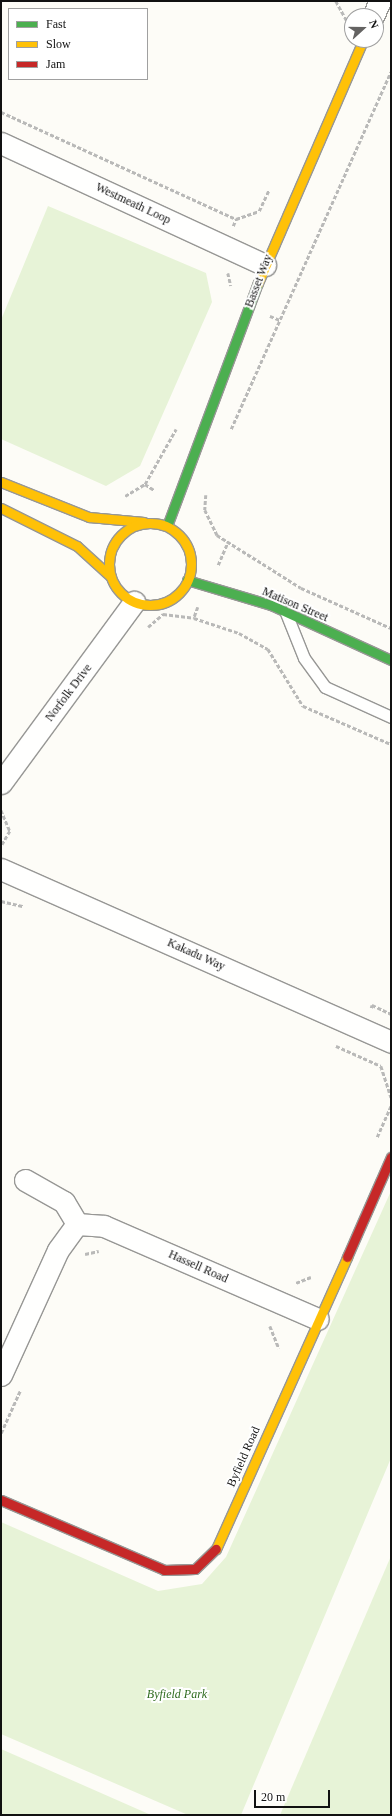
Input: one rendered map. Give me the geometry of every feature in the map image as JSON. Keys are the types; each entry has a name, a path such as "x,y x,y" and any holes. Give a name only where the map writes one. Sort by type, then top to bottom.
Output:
{"street":[{"name":"Basset Way","path":"167,526 265,265 360,48"},
{"name":"Westmeath Loop","path":"1,143 265,265"},
{"path":"1,482 89,517 144,522 167,526 185,542 190,556 187,580 175,596 162,603 134,602 122,594 110,576 77,546 1,508"},
{"path":"110,576 108,561 119,535 144,522"},
{"name":"Matison Street","path":"187,580 286,613 391,660"},
{"name":"Norfolk Drive","path":"1,783 134,602"},
{"name":"Kakadu Way","path":"1,869 391,1042"},
{"name":"Byfield Road","path":"1,1500 164,1570 195,1569 218,1547 391,1157"},
{"path":"1,1375 58,1250 77,1224 64,1202 25,1180"},
{"name":"Hassell Road","path":"77,1224 104,1226 318,1319"}],"lane":[{"path":"286,613 304,658 326,687 391,717"}],"path":[{"path":"229,434 391,72"},
{"path":"1,112 236,219"},
{"path":"206,491 205,510 209,526 228,542 301,588 391,628"},
{"path":"194,618 228,542"},
{"path":"148,627 163,614 194,618 239,633 268,649 303,706 391,744"},
{"path":"1,810 10,831 1,847"},
{"path":"376,1141 391,1105"},
{"path":"82,1254 102,1250"},
{"path":"279,1351 272,1327 263,1322 284,1278 295,1284 317,1275"},
{"path":"1,1432 24,1383"}],"green space":[{"path":"48,206 206,273 212,302 140,466 106,486 1,439 1,320"},
{"name":"Byfield Park","path":"391,1191 391,1458 241,1815 188,1815 1,1734 1,1522 158,1591 202,1584 226,1557"},
{"path":"391,1556 391,1815 280,1815"},
{"path":"1,1749 151,1815 1,1815"}],"traffic: fast":[{"path":"167,526 258,283"},
{"path":"187,580 271,605 391,660"}],"traffic: slow":[{"path":"258,283 360,48"},
{"path":"1,482 89,517 144,522"},
{"path":"1,508 77,546 110,576"},
{"path":"150,523 166,526 179,535 188,548 191,564 188,580 179,593 166,602 150,605 134,602 121,593 112,580 109,564 112,548 121,535 134,526 150,523"},
{"path":"216,1549 347,1257"}],"traffic: jam":[{"path":"347,1257 391,1157"},
{"path":"1,1500 164,1570 195,1569 216,1549"}]}
